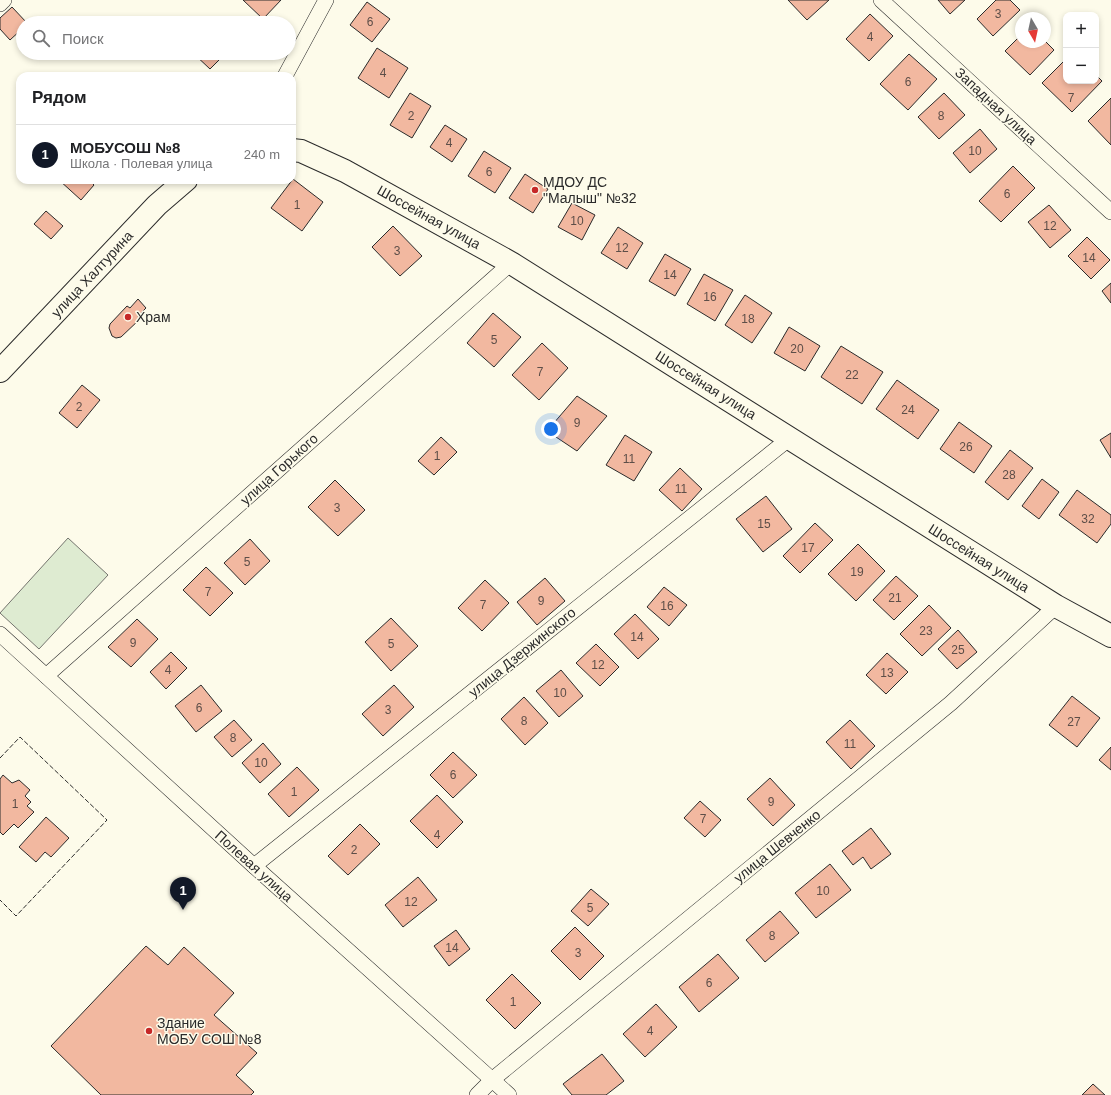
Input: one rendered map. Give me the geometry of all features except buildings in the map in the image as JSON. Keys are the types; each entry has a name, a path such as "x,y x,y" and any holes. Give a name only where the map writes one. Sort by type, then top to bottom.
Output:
{"main road":[{"name":"Шоссейная улица","path":"296,150 301,151 345,171 511,263 1056,606 1111,636"},
{"name":"улица Халтурина","path":"0,371 157,205 181,184"}],"street":[{"path":"0,4 4,0"},
{"path":"296,56 326,0"},
{"name":"Западная улица","path":"881,0 1111,212"},
{"path":"287,72 294,60"},
{"name":"улица Горького","path":"46,676 511,263"},
{"name":"улица Дзержинского","path":"254,866 790,438"},
{"name":"улица Шевченко","path":"477,1095 493,1079 951,703 1056,606"},
{"name":"Полевая улица","path":"0,634 254,866 493,1079 509,1095"}],"green space":[{"path":"68,538 108,575 39,649 0,613"}],"fence":[{"path":"0,758 20,737 107,820 16,916 0,900"}],"place":[{"name":"МДОУ ДС \"Малыш\" №32","path":"535,190"},
{"name":"Храм","path":"128,317"},
{"name":"МОБУСОШ №8","path":"183,910"},
{"name":"Здание МОБУ СОШ №8","path":"149,1031"}]}
